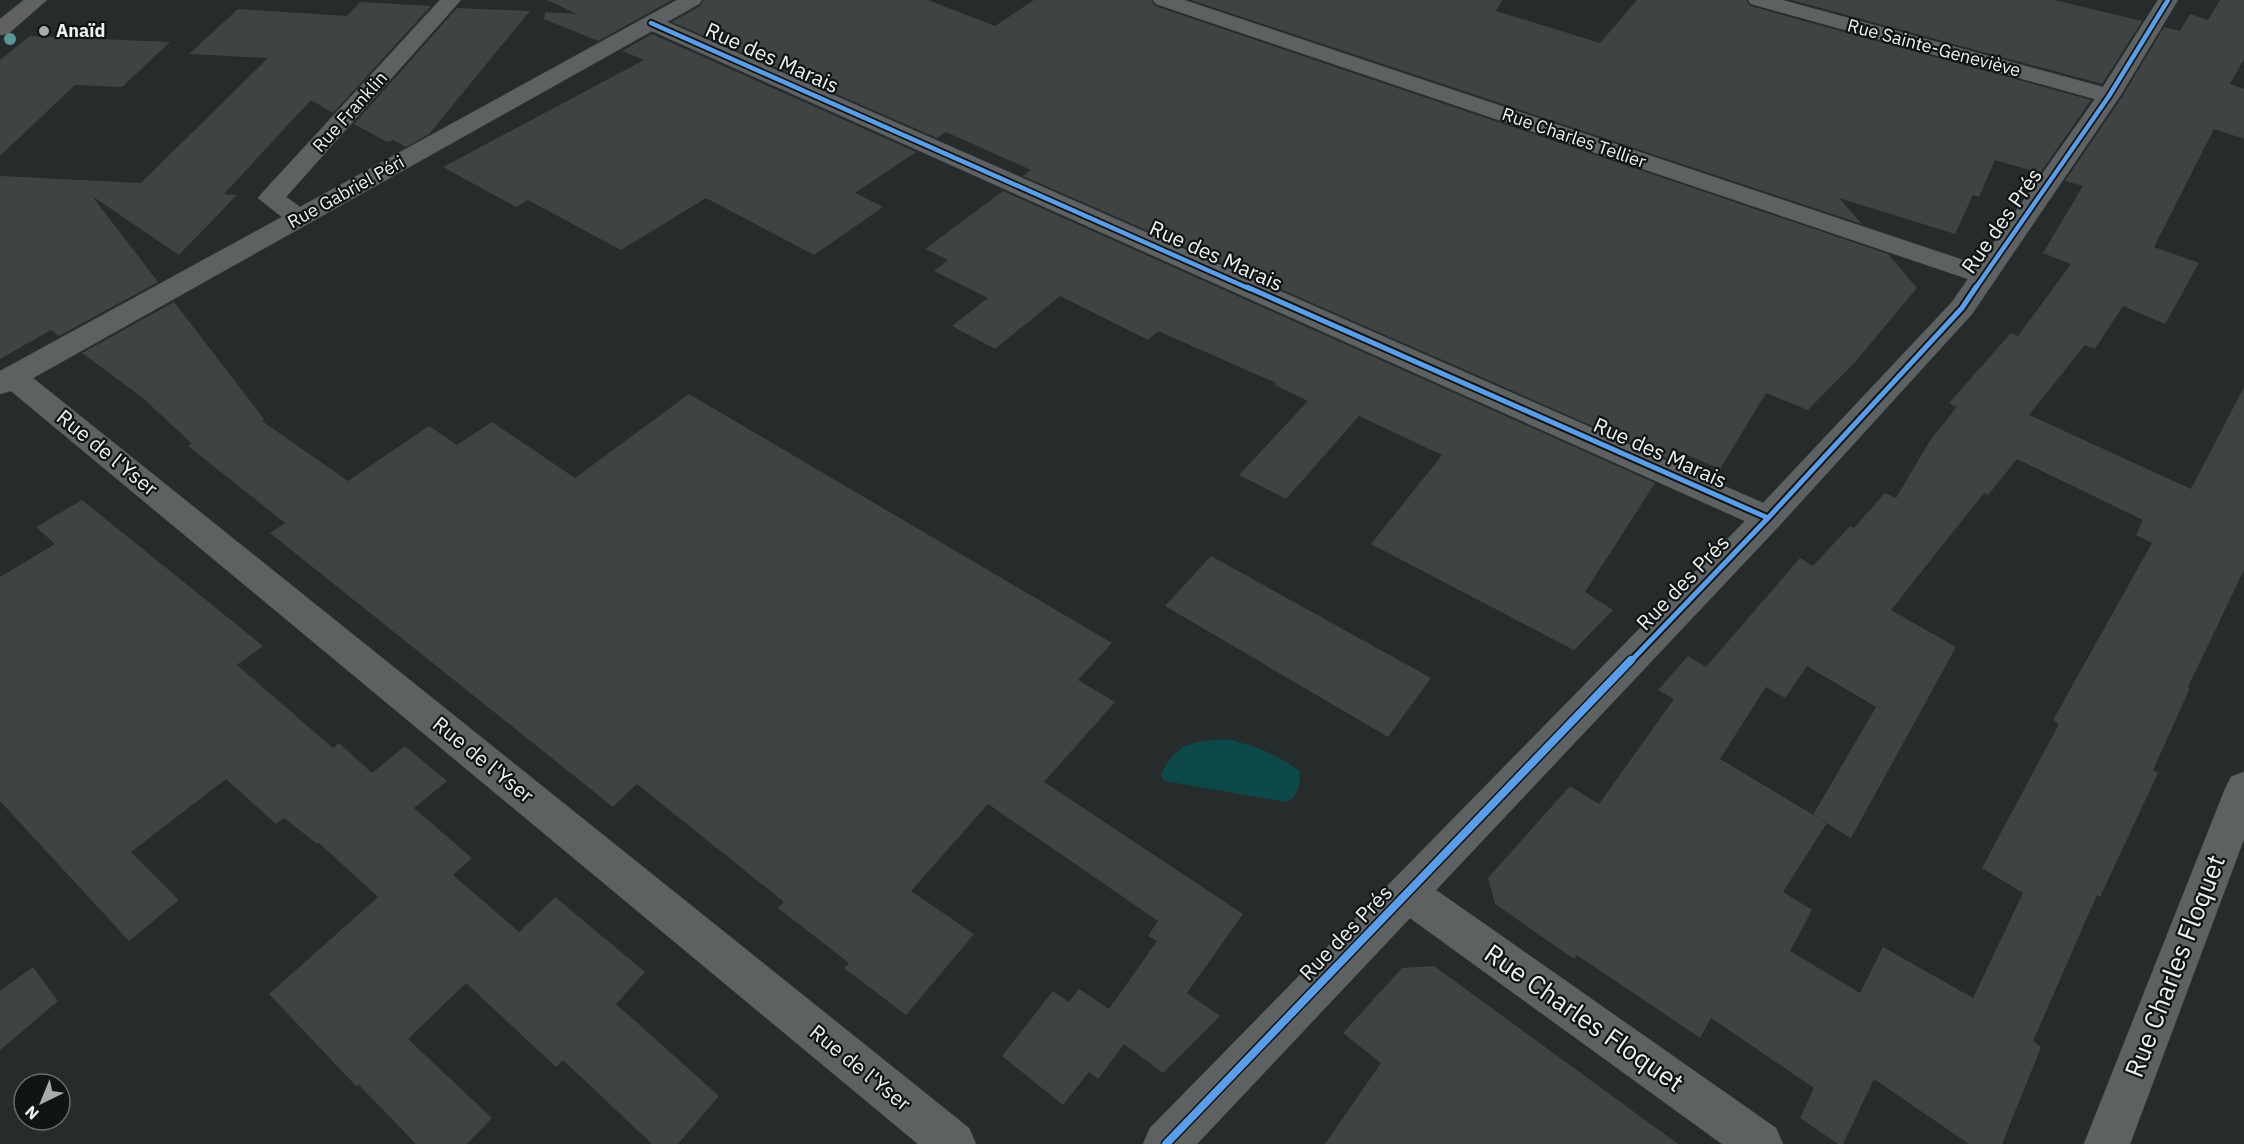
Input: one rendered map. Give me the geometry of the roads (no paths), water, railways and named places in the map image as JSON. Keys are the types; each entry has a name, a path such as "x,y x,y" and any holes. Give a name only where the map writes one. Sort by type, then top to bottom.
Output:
{"main road":[{"path":"0,29 37,0"}],"street":[{"name":"Rue Franklin","path":"300,218 272,198 452,0"},
{"name":"Rue Gabriel Péri","path":"7,381 692,0"},
{"name":"Rue Charles Tellier","path":"1163,0 1985,276"},
{"name":"Rue Sainte-Geneviève","path":"1758,0 2109,96"},
{"name":"Rue des Prés","path":"1166,1144 1768,518 1962,308 2109,96 2168,0"},
{"name":"Rue des Marais","path":"651,23 1768,518"},
{"name":"Rue de l'Yser","path":"7,381 953,1144"},
{"name":"Rue Charles Floquet","path":"2107,1144 2244,789"},
{"name":"Rue Charles Floquet","path":"1407,893 1760,1144"}],"place":[{"name":"Anaïd","path":"44,31"}]}
